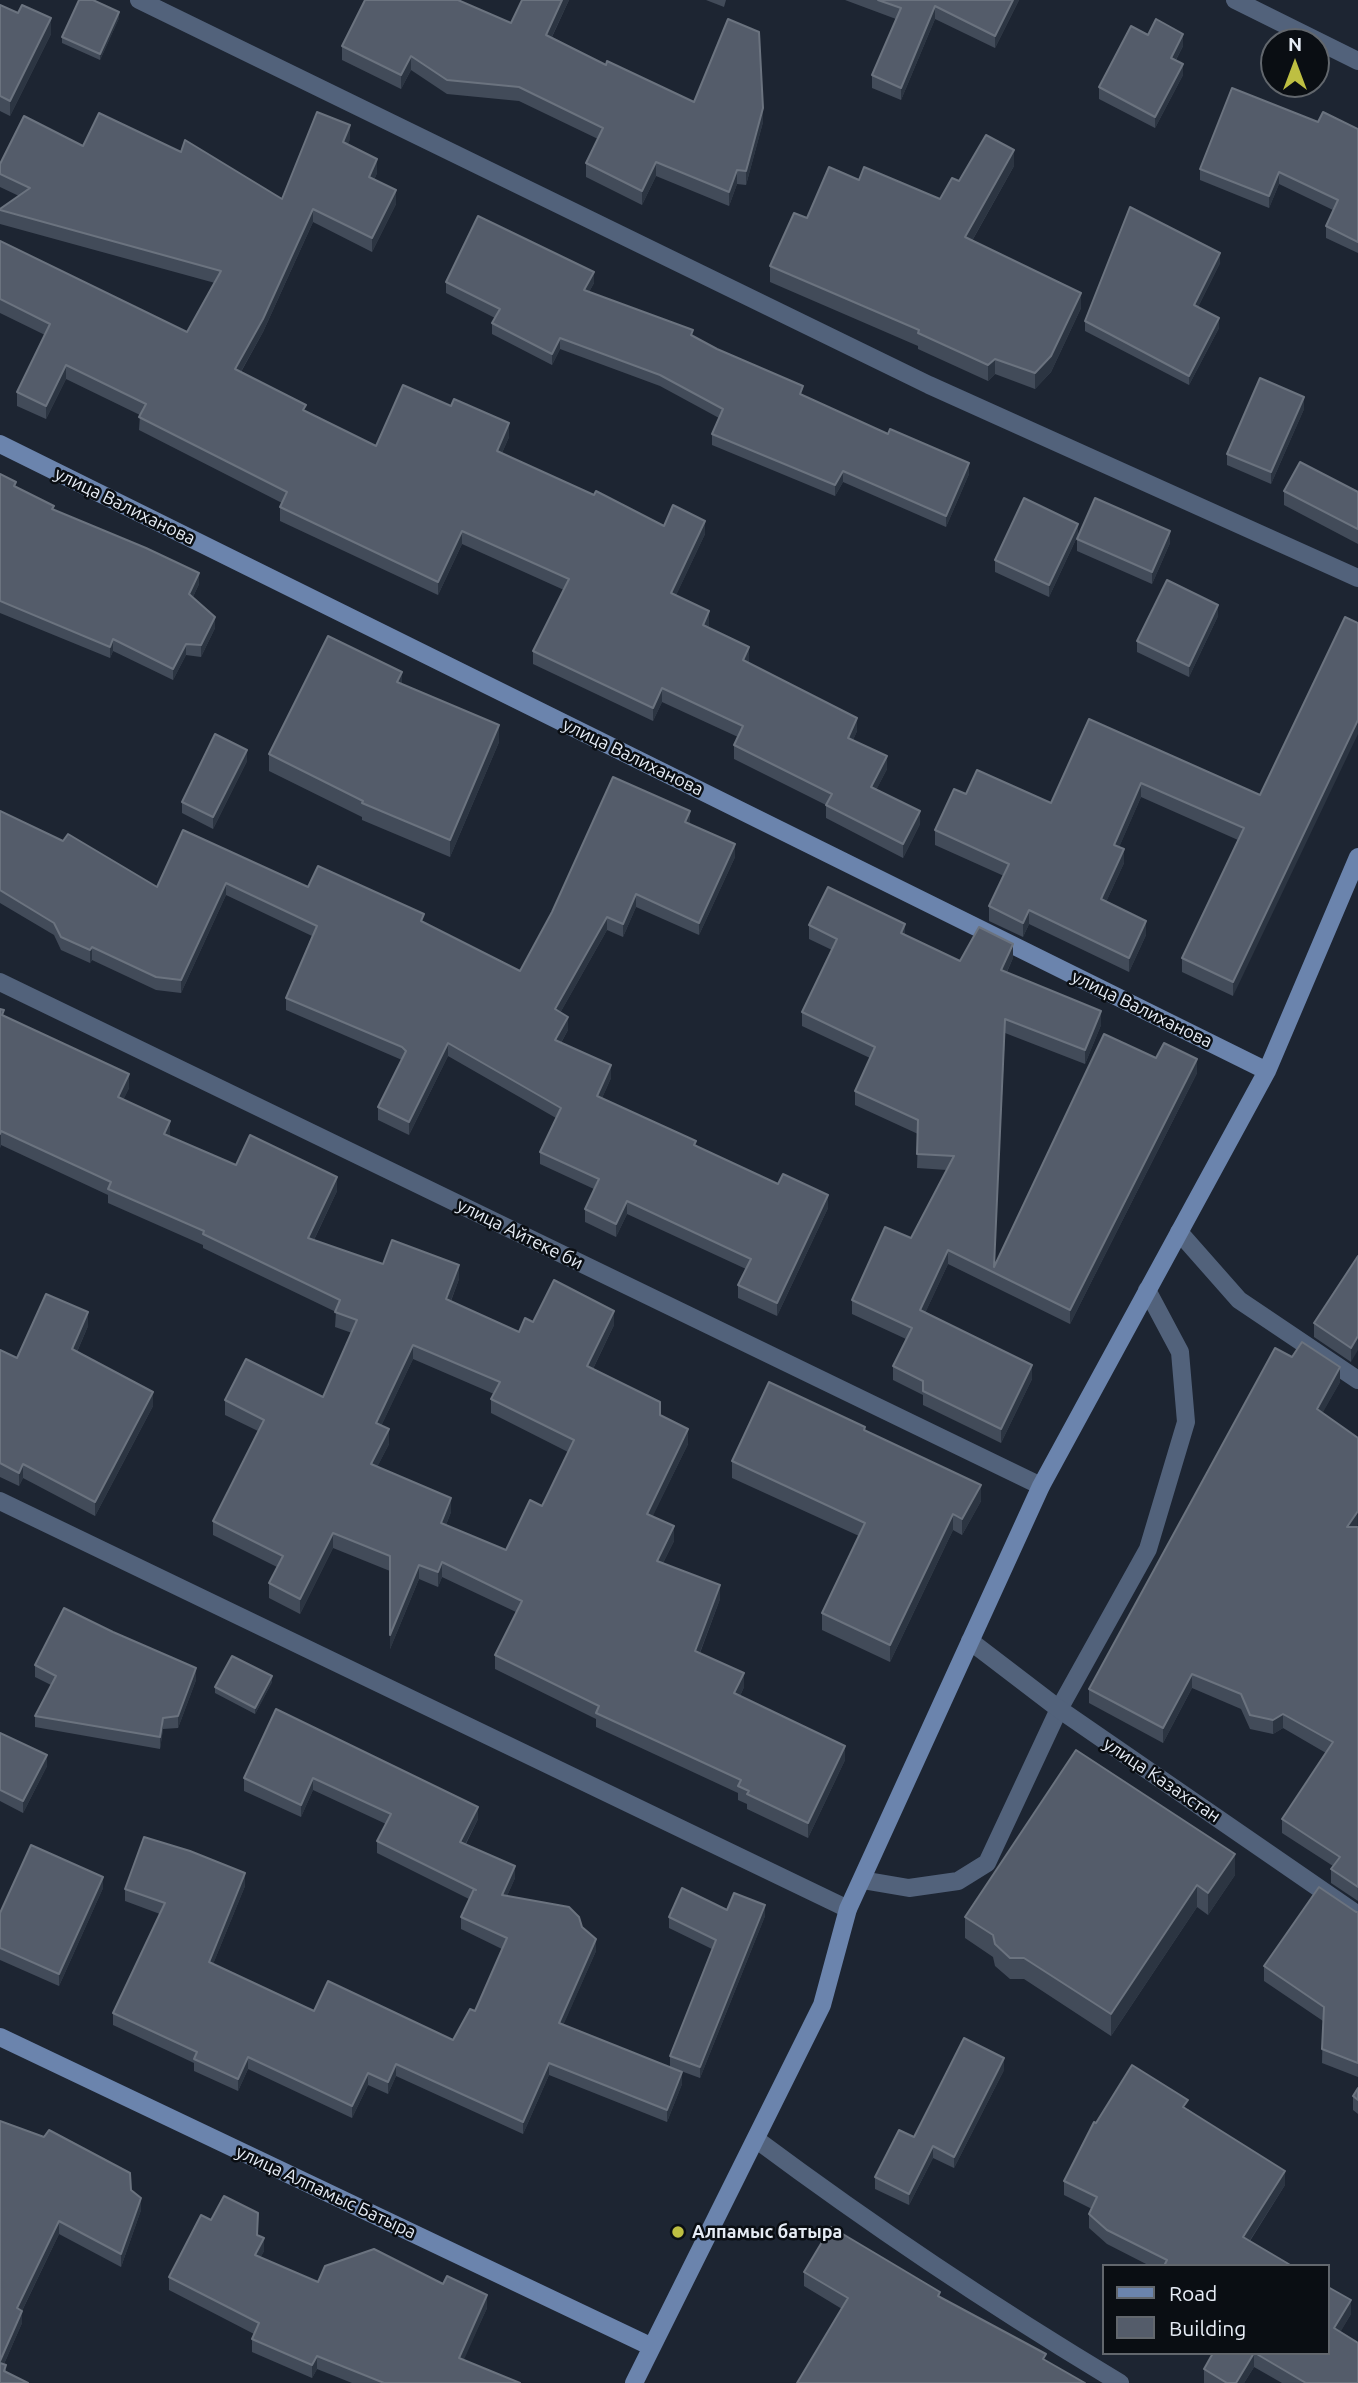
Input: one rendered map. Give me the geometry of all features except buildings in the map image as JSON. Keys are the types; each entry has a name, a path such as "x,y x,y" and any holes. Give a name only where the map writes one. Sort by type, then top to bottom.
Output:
{"street":[{"path":"139,0 929,385 1358,578"},
{"path":"1235,0 1358,61"},
{"name":"улица Валиханова","path":"0,444 1267,1071"},
{"path":"634,2383 822,2006 848,1909 1041,1486 1267,1071 1358,857"},
{"name":"улица Айтеке би","path":"0,982 1041,1486"},
{"path":"1179,1232 1239,1300 1358,1380"},
{"path":"862,1880 909,1888 958,1881 986,1863 1059,1709 1148,1549 1186,1422 1180,1352 1147,1290"},
{"path":"0,1501 848,1909"},
{"name":"улица Казахстан","path":"970,1641 1059,1709 1358,1915"},
{"name":"улица Алпамыс Батыра","path":"0,2037 652,2347"},
{"path":"757,2140 832,2196 1033,2331 1120,2383"}],"place":[{"name":"Алпамыс батыра","path":"678,2232"}]}
